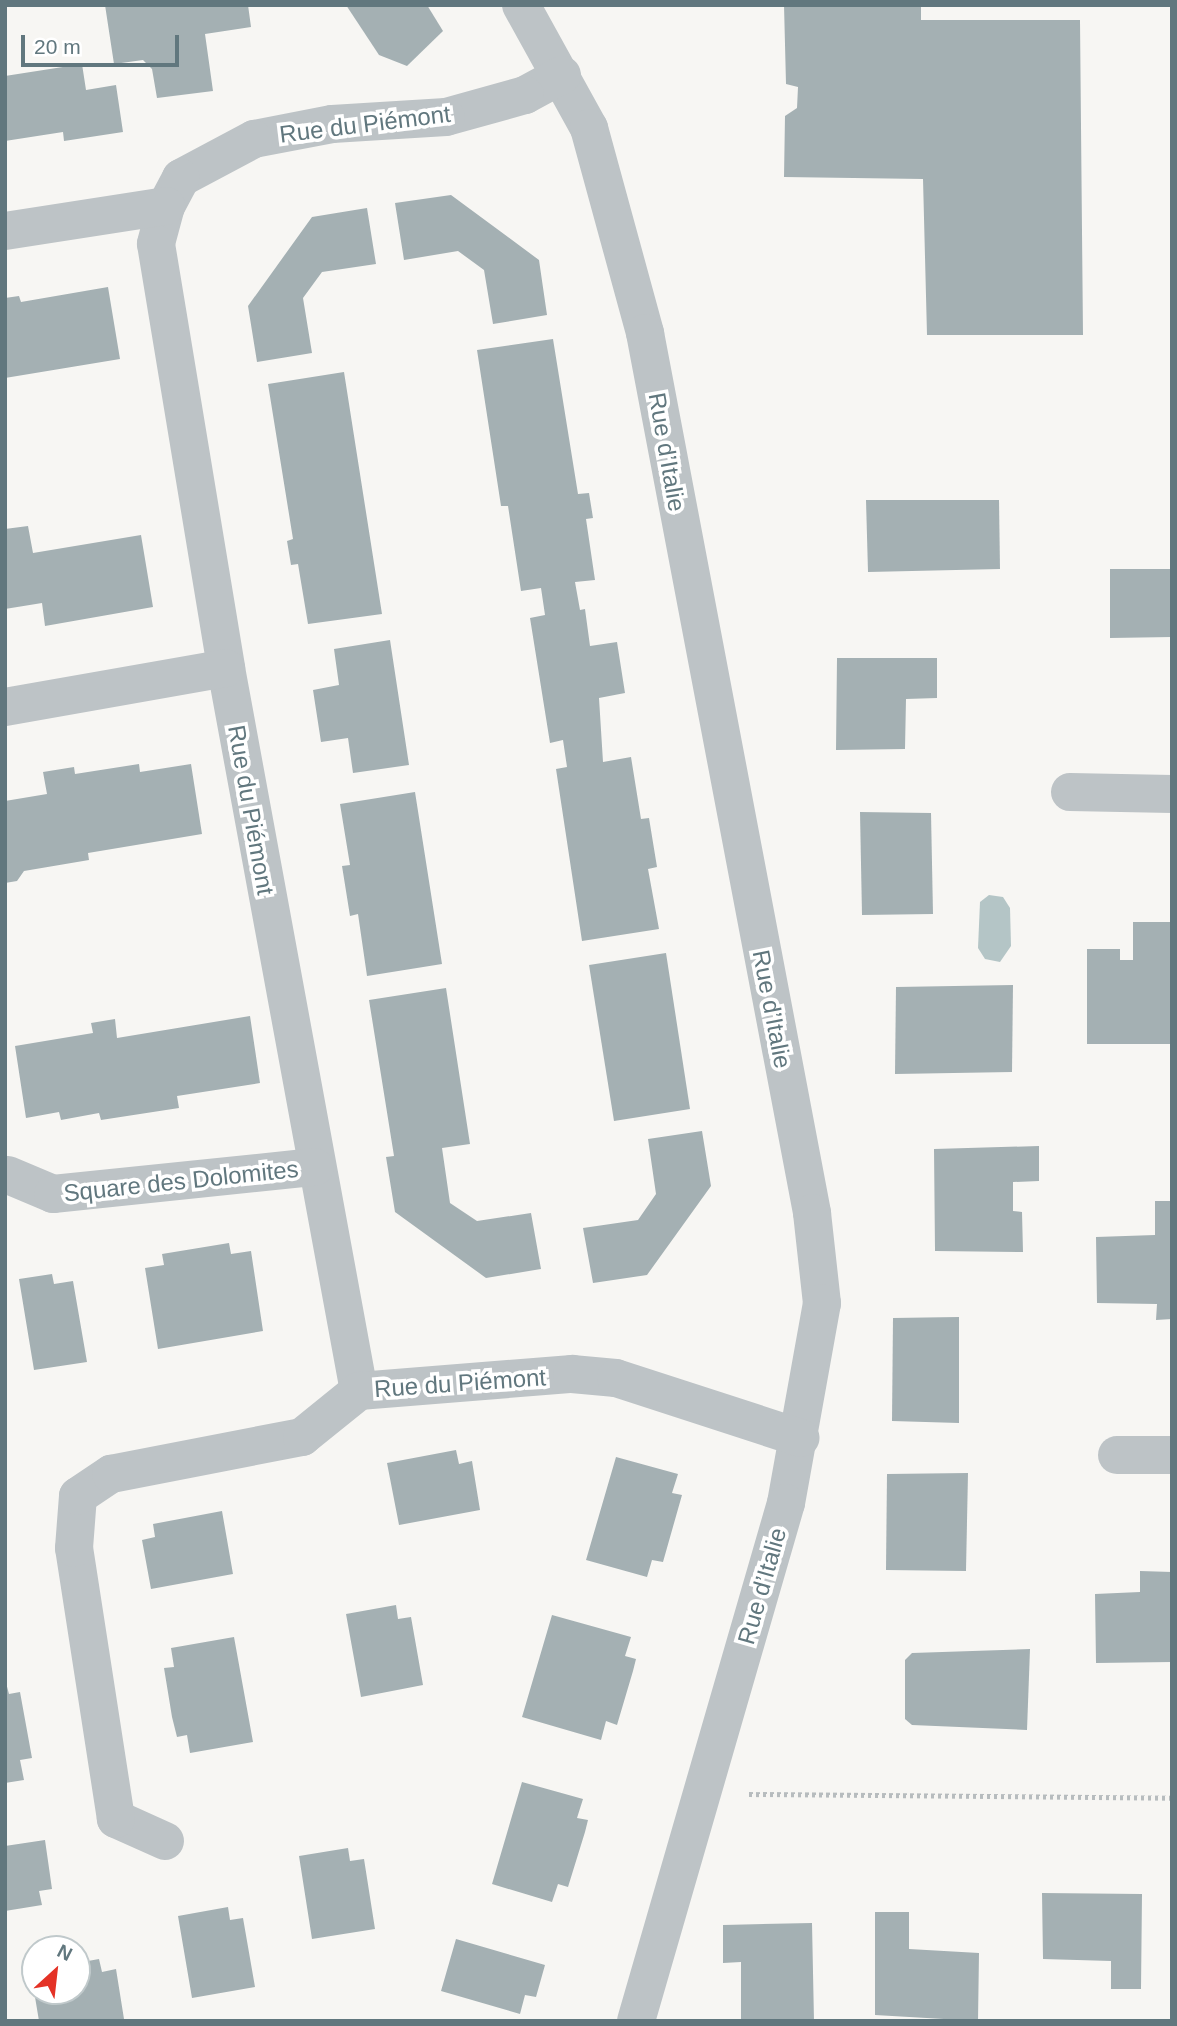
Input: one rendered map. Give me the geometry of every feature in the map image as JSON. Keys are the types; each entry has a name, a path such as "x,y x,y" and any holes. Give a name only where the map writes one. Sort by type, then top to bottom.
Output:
{"street":[{"name":"Rue d’Italie","path":"521,5 589,128 645,333 812,1213 822,1303 801,1438 705,1794 636,2021"},
{"name":"Rue du Piémont","path":"562,75 524,95 446,117 332,124 254,139 181,178 166,206 156,244 226,668 315,1167 359,1391 572,1374 616,1378 801,1438"},
{"path":"5,232 166,206"},
{"path":"5,707 226,668"},
{"path":"1070,792 1172,794"},
{"name":"Square des Dolomites","path":"8,1175 52,1194 315,1167"},
{"path":"165,1841 116,1819 74,1548 78,1496 111,1474 302,1437 359,1391"},
{"path":"1117,1455 1172,1455"}],"path":[{"path":"705,1794 1172,1798"}],"shaded area":[{"path":"989,895 1003,897 1010,908 1011,946 1000,962 985,959 978,948 980,902"}],"building":[{"path":"105,5 248,5 251,27 205,34 213,91 157,98 152,69 143,60 114,64"},
{"path":"346,5 427,5 443,31 407,66 379,55"},
{"path":"784,5 921,5 921,20 1080,20 1083,335 927,335 923,179 784,177 785,116 797,108 798,87 786,84"},
{"path":"82,64 86,90 116,85 123,132 64,141 63,132 5,141 5,76"},
{"path":"451,195 539,260 547,315 493,324 484,270 458,251 404,260 395,203"},
{"path":"367,208 376,264 322,272 303,298 312,353 257,362 248,306 312,217"},
{"path":"108,287 120,359 5,378 5,298 19,296 21,302"},
{"path":"553,339 578,494 589,493 593,518 586,519 595,580 575,582 580,610 585,609 590,646 617,642 625,693 599,698 603,762 631,757 641,819 649,818 657,867 648,869 659,929 582,941 556,769 567,767 563,740 550,743 530,618 545,615 541,588 521,591 508,506 501,506 477,350"},
{"path":"344,372 382,614 308,624 298,564 291,565 287,541 293,539 268,384"},
{"path":"866,500 999,500 1000,569 868,572"},
{"path":"28,526 33,553 141,535 153,607 45,626 42,603 5,609 5,529"},
{"path":"1110,569 1172,569 1172,637 1110,638"},
{"path":"390,640 409,765 353,773 348,738 321,742 313,690 339,685 334,649"},
{"path":"837,658 937,658 937,698 906,699 905,749 836,750"},
{"path":"139,764 140,772 191,764 202,834 88,853 89,860 24,871 17,881 5,883 5,801 47,794 43,772 74,767 75,774"},
{"path":"415,792 442,964 367,976 358,914 350,916 342,866 350,865 340,804"},
{"path":"860,812 931,813 933,914 862,915"},
{"path":"1133,922 1172,922 1172,1044 1087,1044 1087,949 1120,949 1120,960 1133,960"},
{"path":"666,953 690,1109 614,1121 589,965"},
{"path":"1013,985 1012,1072 895,1074 896,987"},
{"path":"446,988 470,1144 442,1148 450,1203 477,1221 531,1213 541,1269 486,1278 395,1212 386,1157 394,1156 369,1000"},
{"path":"250,1016 260,1083 177,1096 179,1108 101,1120 99,1113 61,1120 59,1112 26,1118 15,1046 93,1033 91,1023 115,1019 117,1038"},
{"path":"702,1131 711,1186 647,1275 593,1283 583,1228 638,1220 656,1194 648,1139"},
{"path":"1039,1146 1039,1181 1013,1182 1013,1211 1022,1212 1023,1252 935,1251 934,1149"},
{"path":"1155,1201 1172,1201 1172,1319 1156,1320 1157,1304 1097,1303 1096,1237 1155,1235"},
{"path":"229,1243 231,1254 251,1251 263,1331 158,1349 145,1268 164,1265 162,1254"},
{"path":"52,1274 54,1284 73,1281 87,1362 34,1370 19,1279"},
{"path":"959,1317 959,1423 892,1421 893,1318"},
{"path":"456,1450 459,1464 472,1461 480,1510 399,1525 387,1463"},
{"path":"616,1457 678,1474 672,1493 682,1495 663,1562 652,1560 647,1577 586,1560"},
{"path":"968,1473 966,1571 886,1570 887,1474"},
{"path":"222,1511 233,1574 151,1589 142,1540 155,1537 153,1524"},
{"path":"1140,1571 1172,1572 1172,1662 1096,1663 1095,1594 1140,1592"},
{"path":"396,1605 398,1619 411,1617 423,1685 361,1697 346,1614"},
{"path":"552,1615 631,1637 625,1656 636,1659 633,1671 617,1725 606,1721 601,1740 522,1717"},
{"path":"234,1637 253,1742 190,1753 187,1735 177,1737 172,1717 164,1668 174,1667 171,1648"},
{"path":"1030,1649 1027,1730 912,1725 905,1719 905,1660 912,1653"},
{"path":"5,1679 9,1694 20,1692 32,1758 20,1760 24,1780 5,1783"},
{"path":"522,1782 583,1799 577,1818 588,1820 585,1832 568,1887 558,1884 552,1902 492,1884"},
{"path":"45,1840 52,1889 39,1891 42,1905 5,1911 5,1846"},
{"path":"348,1848 350,1861 364,1859 375,1929 312,1939 299,1856"},
{"path":"1042,1893 1142,1894 1141,1989 1111,1989 1111,1961 1043,1959"},
{"path":"228,1907 230,1920 243,1918 255,1987 192,1998 178,1916"},
{"path":"875,1912 909,1912 909,1949 979,1953 978,2021 875,2015"},
{"path":"812,1923 814,2021 741,2021 741,1962 723,1963 723,1925"},
{"path":"456,1939 545,1965 536,1997 525,1995 520,2014 441,1991"},
{"path":"99,1959 102,1972 116,1969 124,2019 39,2021 36,2005 91,2005 91,1960"}]}
